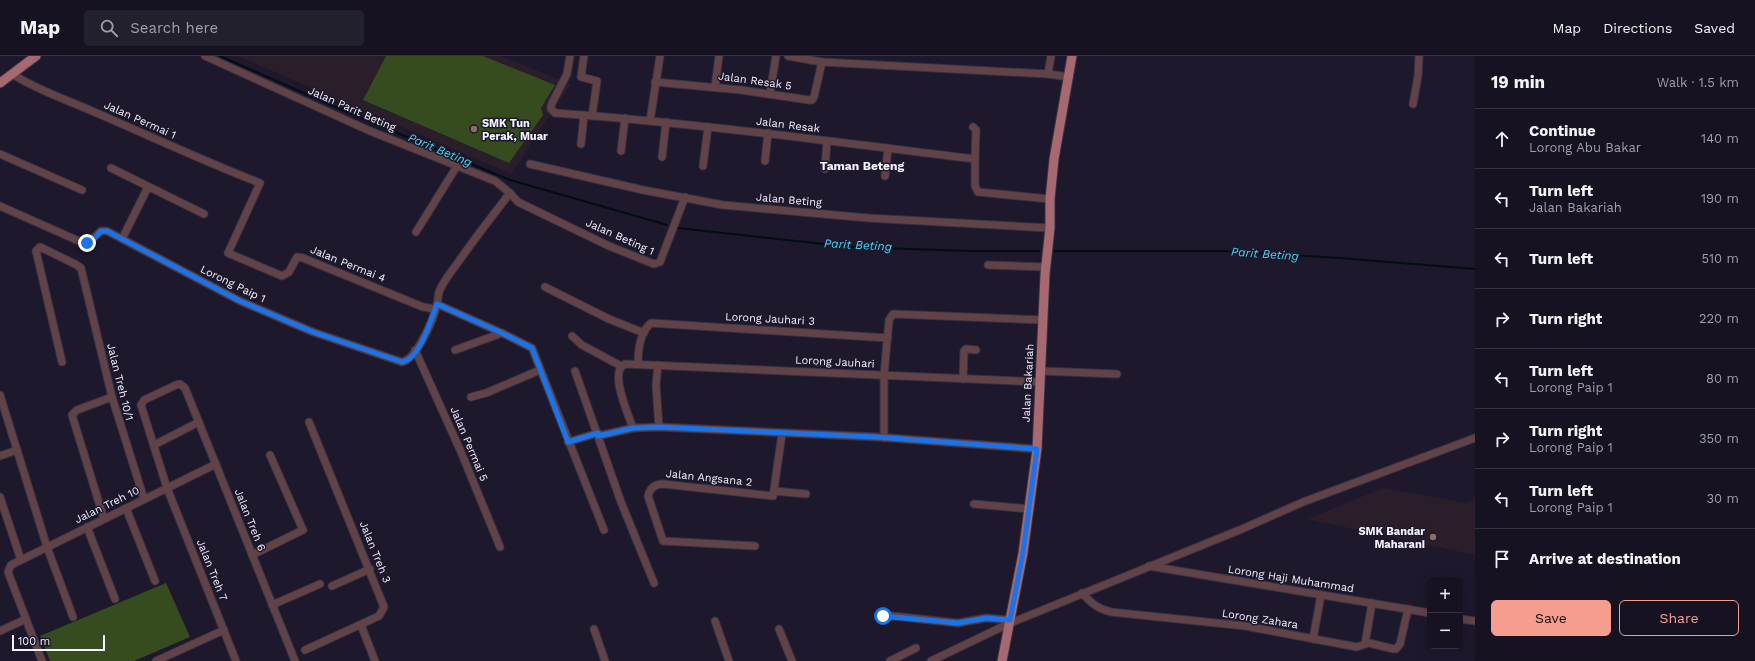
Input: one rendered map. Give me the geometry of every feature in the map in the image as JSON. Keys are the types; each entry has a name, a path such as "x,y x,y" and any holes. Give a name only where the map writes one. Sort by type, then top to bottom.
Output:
{"main road":[{"path":"0,83 36,56"},
{"name":"Jalan Bakariah","path":"1002,661 1030,508 1037,449 1046,267 1050,228 1050,199 1054,159 1072,56"}],"street":[{"name":"Jalan Parit Beting","path":"205,56 370,131 495,181 510,193"},
{"name":"Jalan Resak","path":"570,56 567,74 552,102 551,109 555,113 625,118 768,133 975,159"},
{"path":"584,56 581,77 596,81 592,116"},
{"path":"650,121 660,56"},
{"path":"715,87 719,56"},
{"path":"770,94 776,56"},
{"path":"788,56 822,62 1048,74 1069,77"},
{"path":"1048,74 1051,56"},
{"path":"1414,104 1419,56"},
{"name":"Jalan Resak 5","path":"655,82 715,87 812,100 822,62"},
{"name":"Jalan Permai 1","path":"12,74 34,88 91,110 229,171 260,183 228,253 260,268"},
{"path":"581,144 584,115"},
{"path":"621,151 625,118"},
{"path":"662,157 666,122"},
{"path":"703,166 708,127"},
{"path":"973,127 976,130 975,186 978,192 1050,199"},
{"path":"765,161 768,133"},
{"path":"825,169 828,141"},
{"path":"885,176 888,148"},
{"path":"0,154 82,190"},
{"name":"Jalan Beting","path":"530,164 722,205 957,224 1050,228"},
{"path":"416,232 457,166"},
{"path":"112,168 204,214"},
{"path":"122,239 148,187"},
{"name":"Jalan Beting 1","path":"510,193 518,202 609,246 656,265 660,262 684,198"},
{"name":"Lorong Paip 1","path":"0,206 81,242 90,242 103,230 240,301 313,332 402,362 407,361 425,336 436,306 438,294 446,280 481,230 510,193"},
{"name":"Jalan Treh 10/1","path":"62,362 37,250 40,247 81,268 112,397 144,499"},
{"name":"Jalan Permai 4","path":"260,268 282,276 288,272 298,257 303,258 423,307 436,306"},
{"path":"988,265 1046,267"},
{"path":"545,287 609,319 644,333 638,352 638,364"},
{"path":"436,306 502,333 532,348 604,530"},
{"path":"884,438 884,375 890,317 895,313 969,318 1043,320"},
{"name":"Lorong Jauhari 3","path":"644,333 651,323 888,338"},
{"path":"455,350 502,333"},
{"path":"572,336 582,345 621,366 619,371 620,392 633,428"},
{"path":"963,379 964,351 966,349 976,350"},
{"name":"Jalan Permai 5","path":"415,350 500,547"},
{"name":"Lorong Jauhari","path":"621,366 638,364 1040,382"},
{"path":"658,365 656,384 659,427"},
{"path":"471,397 486,393 540,370"},
{"path":"575,371 621,502 654,583"},
{"path":"1041,371 1117,374"},
{"name":"Jalan Treh 7","path":"186,388 180,384 176,384 144,400 141,405 167,488 236,661"},
{"name":"Jalan Treh 6","path":"186,388 295,661"},
{"path":"0,395 46,547 73,617"},
{"path":"104,519 72,415 77,410 112,397"},
{"path":"154,445 199,422"},
{"name":"Jalan Treh 3","path":"305,650 379,616 384,607 370,569 309,422"},
{"path":"568,442 633,428 659,427 965,442 1037,449"},
{"path":"782,434 774,493 806,494"},
{"path":"931,661 1009,622 1303,502 1475,438"},
{"path":"0,456 17,450"},
{"path":"252,554 303,530 270,455"},
{"name":"Jalan Treh 10","path":"26,619 8,572 11,565 216,464"},
{"name":"Jalan Angsana 2","path":"755,546 663,541 648,496 651,489 658,484 774,493"},
{"path":"0,497 21,560"},
{"path":"974,504 1030,508"},
{"path":"126,508 155,581"},
{"path":"87,527 115,599"},
{"name":"Lorong Haji Muhammad","path":"1149,566 1427,612"},
{"path":"332,586 370,569"},
{"path":"272,605 320,584"},
{"name":"Lorong Zahara","path":"1082,593 1091,603 1101,609 1112,612 1244,626 1357,646 1372,643 1396,649 1400,644 1408,609"},
{"path":"1313,639 1321,595"},
{"path":"1365,644 1372,603"},
{"path":"883,616 958,623 986,618 1009,622"},
{"path":"0,631 26,619 42,661"},
{"path":"1463,619 1475,621"},
{"path":"715,621 729,661"},
{"path":"361,625 375,661"},
{"path":"594,629 605,661"},
{"path":"156,661 224,630"},
{"path":"779,630 792,661"},
{"path":"891,661 916,648"}],"shaded area":[{"name":"SMK Tun Perak, Muar","path":"238,56 500,56 571,84 511,174"},
{"name":"SMK Bandar Maharani","path":"1383,488 1466,503 1475,499 1475,555 1307,519"}],"green space":[{"name":"SMK Tun Perak, Muar","path":"386,56 483,56 555,85 541,108 543,115 509,163 363,100"},
{"path":"166,583 190,637 134,661 50,661 40,636"}],"waterway":[{"name":"Parit Beting","path":"220,56 347,112 510,180 667,225"},
{"name":"Parit Beting","path":"678,228 852,247 969,251 1039,251"},
{"name":"Parit Beting","path":"1055,251 1224,251 1340,258 1475,269"}],"place":[{"name":"SMK Tun Perak, Muar","path":"474,129"},
{"name":"SMK Bandar Maharani","path":"1433,537"}],"district":[{"name":"Taman Beteng","path":"862,166"}],"route":[{"path":"87,243 94,239 101,231 107,231 240,301 313,332 402,362 407,361 425,336 437,304 532,348 568,442 598,433 598,436 633,428 659,427 965,442 1037,449 1023,553 1010,620 986,618 958,623 883,616"}]}
